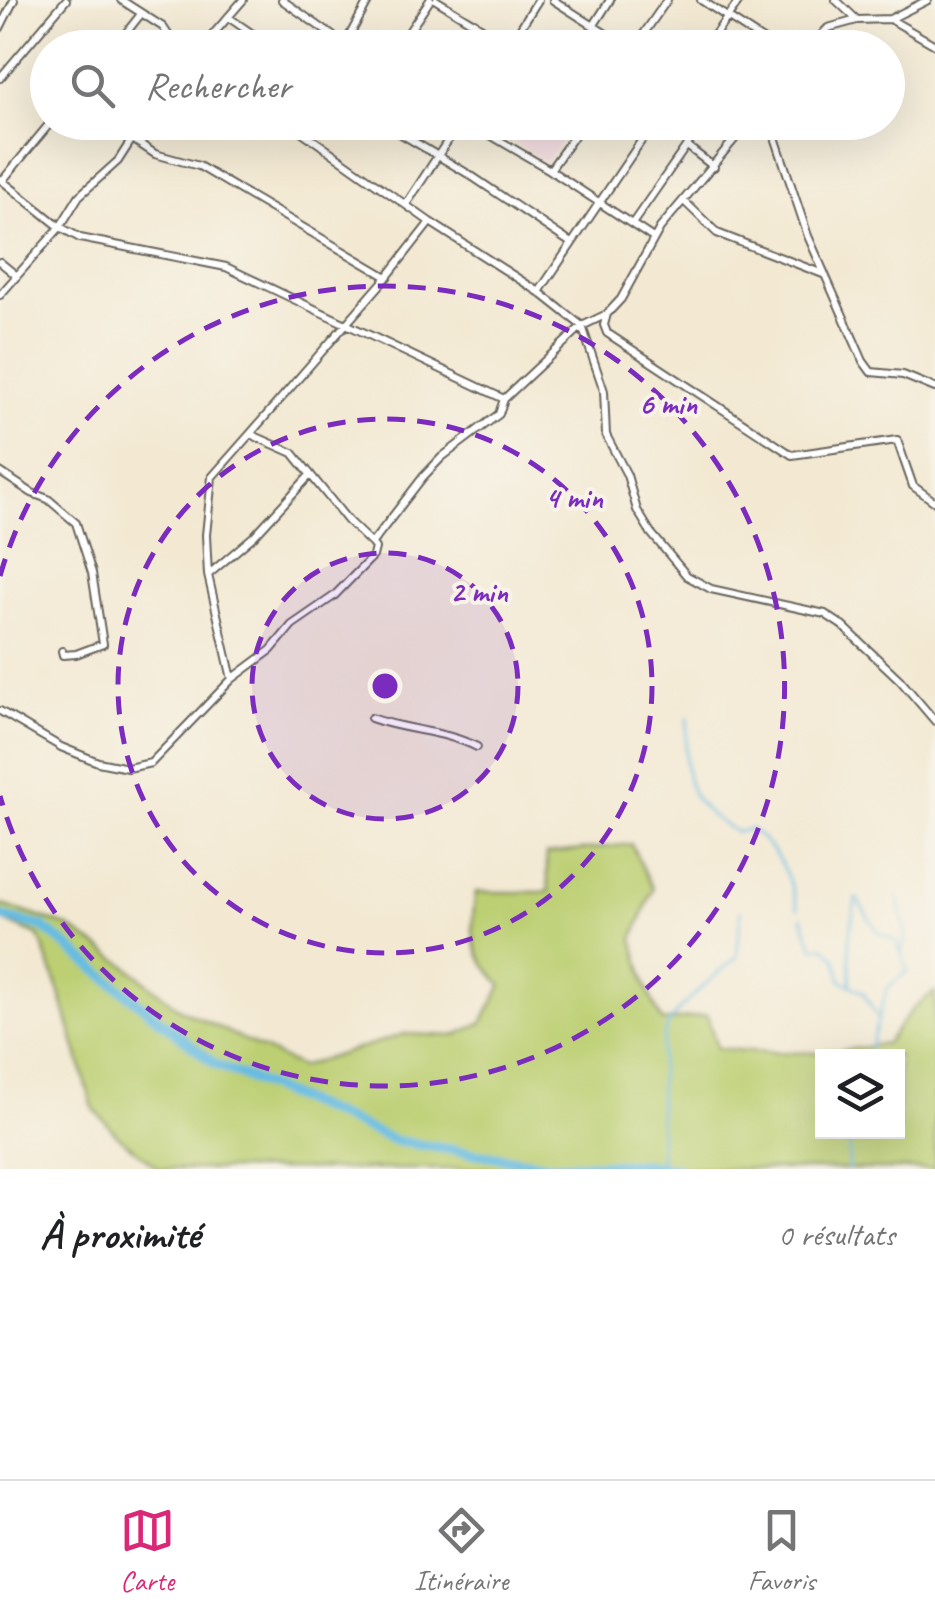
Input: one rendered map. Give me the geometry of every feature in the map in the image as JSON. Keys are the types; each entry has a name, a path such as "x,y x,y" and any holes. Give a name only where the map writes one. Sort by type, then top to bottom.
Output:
{"street":[{"path":"0,28 14,0"},
{"path":"41,30 66,0"},
{"path":"121,0 165,30"},
{"path":"216,30 244,0"},
{"path":"282,0 324,30"},
{"path":"355,30 369,0"},
{"path":"411,30 433,0 486,30"},
{"path":"520,30 538,0"},
{"path":"554,0 602,30"},
{"path":"594,25 610,0"},
{"path":"644,30 667,0"},
{"path":"701,0 746,30"},
{"path":"717,30 740,0"},
{"path":"826,30 838,23 890,19 928,0"},
{"path":"838,2 857,20"},
{"path":"838,2 838,23"},
{"path":"128,30 140,14"},
{"path":"228,16 248,30"},
{"path":"890,19 934,45"},
{"path":"469,30 474,22"},
{"path":"0,78 30,43"},
{"path":"35,140 1,180 60,227 80,238 226,267 504,399"},
{"path":"0,295 60,227 79,196 118,161 131,140"},
{"path":"135,140 155,154 199,166 386,278"},
{"path":"314,140 585,325 607,333 792,455 897,440 913,486 935,502"},
{"path":"412,140 571,242"},
{"path":"407,203 448,140"},
{"path":"499,140 653,238"},
{"path":"550,170 571,140"},
{"path":"539,292 641,140"},
{"path":"632,224 691,140"},
{"path":"607,333 607,314 634,281 653,238 735,140"},
{"path":"776,140 824,274 858,353 871,372 903,375 935,388"},
{"path":"687,146 714,167"},
{"path":"685,202 717,233 824,274"},
{"path":"232,679 208,575 206,535 212,477 430,222"},
{"path":"0,262 17,276"},
{"path":"372,544 442,457 499,414 504,399 585,325 607,314"},
{"path":"585,325 604,391 606,435 627,476 642,521 672,561 687,576 710,588 824,614 843,626 900,680 935,722"},
{"path":"0,711 61,747 98,762 128,768 151,763 232,679 271,650 292,625 334,596 373,556 372,544 292,453 250,434"},
{"path":"0,472 48,499 76,523 86,547 103,644 76,654 63,655 62,651"},
{"path":"208,575 254,536 310,475"},
{"path":"371,718 402,729 454,736 477,747"}],"shaded area":[{"path":"510,140 563,140 546,163"}],"green space":[{"path":"631,844 653,889 633,939 646,986 662,1022 707,1015 717,1048 815,1052 815,1139 905,1139 905,1049 850,1049 886,1043 914,1007 935,992 935,1169 159,1169 119,1137 93,1108 39,936 0,919 0,904 67,926 124,964 178,1008 300,1067 404,1034 454,1036 482,1023 502,985 484,963 475,943 476,892 549,892 546,854"}],"waterway":[{"path":"688,718 686,772 696,798 718,821 736,832 751,829 769,846 787,875 798,909"},
{"path":"851,984 849,937 856,898 878,932 896,941 908,971 887,988 870,1049"},
{"path":"898,898 906,935 901,954"},
{"path":"660,1167 660,1069 665,1033 685,1004 737,957 741,911"},
{"path":"0,916 43,927 215,1064 396,1141 550,1165 637,1164 679,1169"},
{"path":"802,917 814,948 824,946 836,958 841,980 863,992 878,1018"},
{"path":"848,1169 850,1139"}]}
